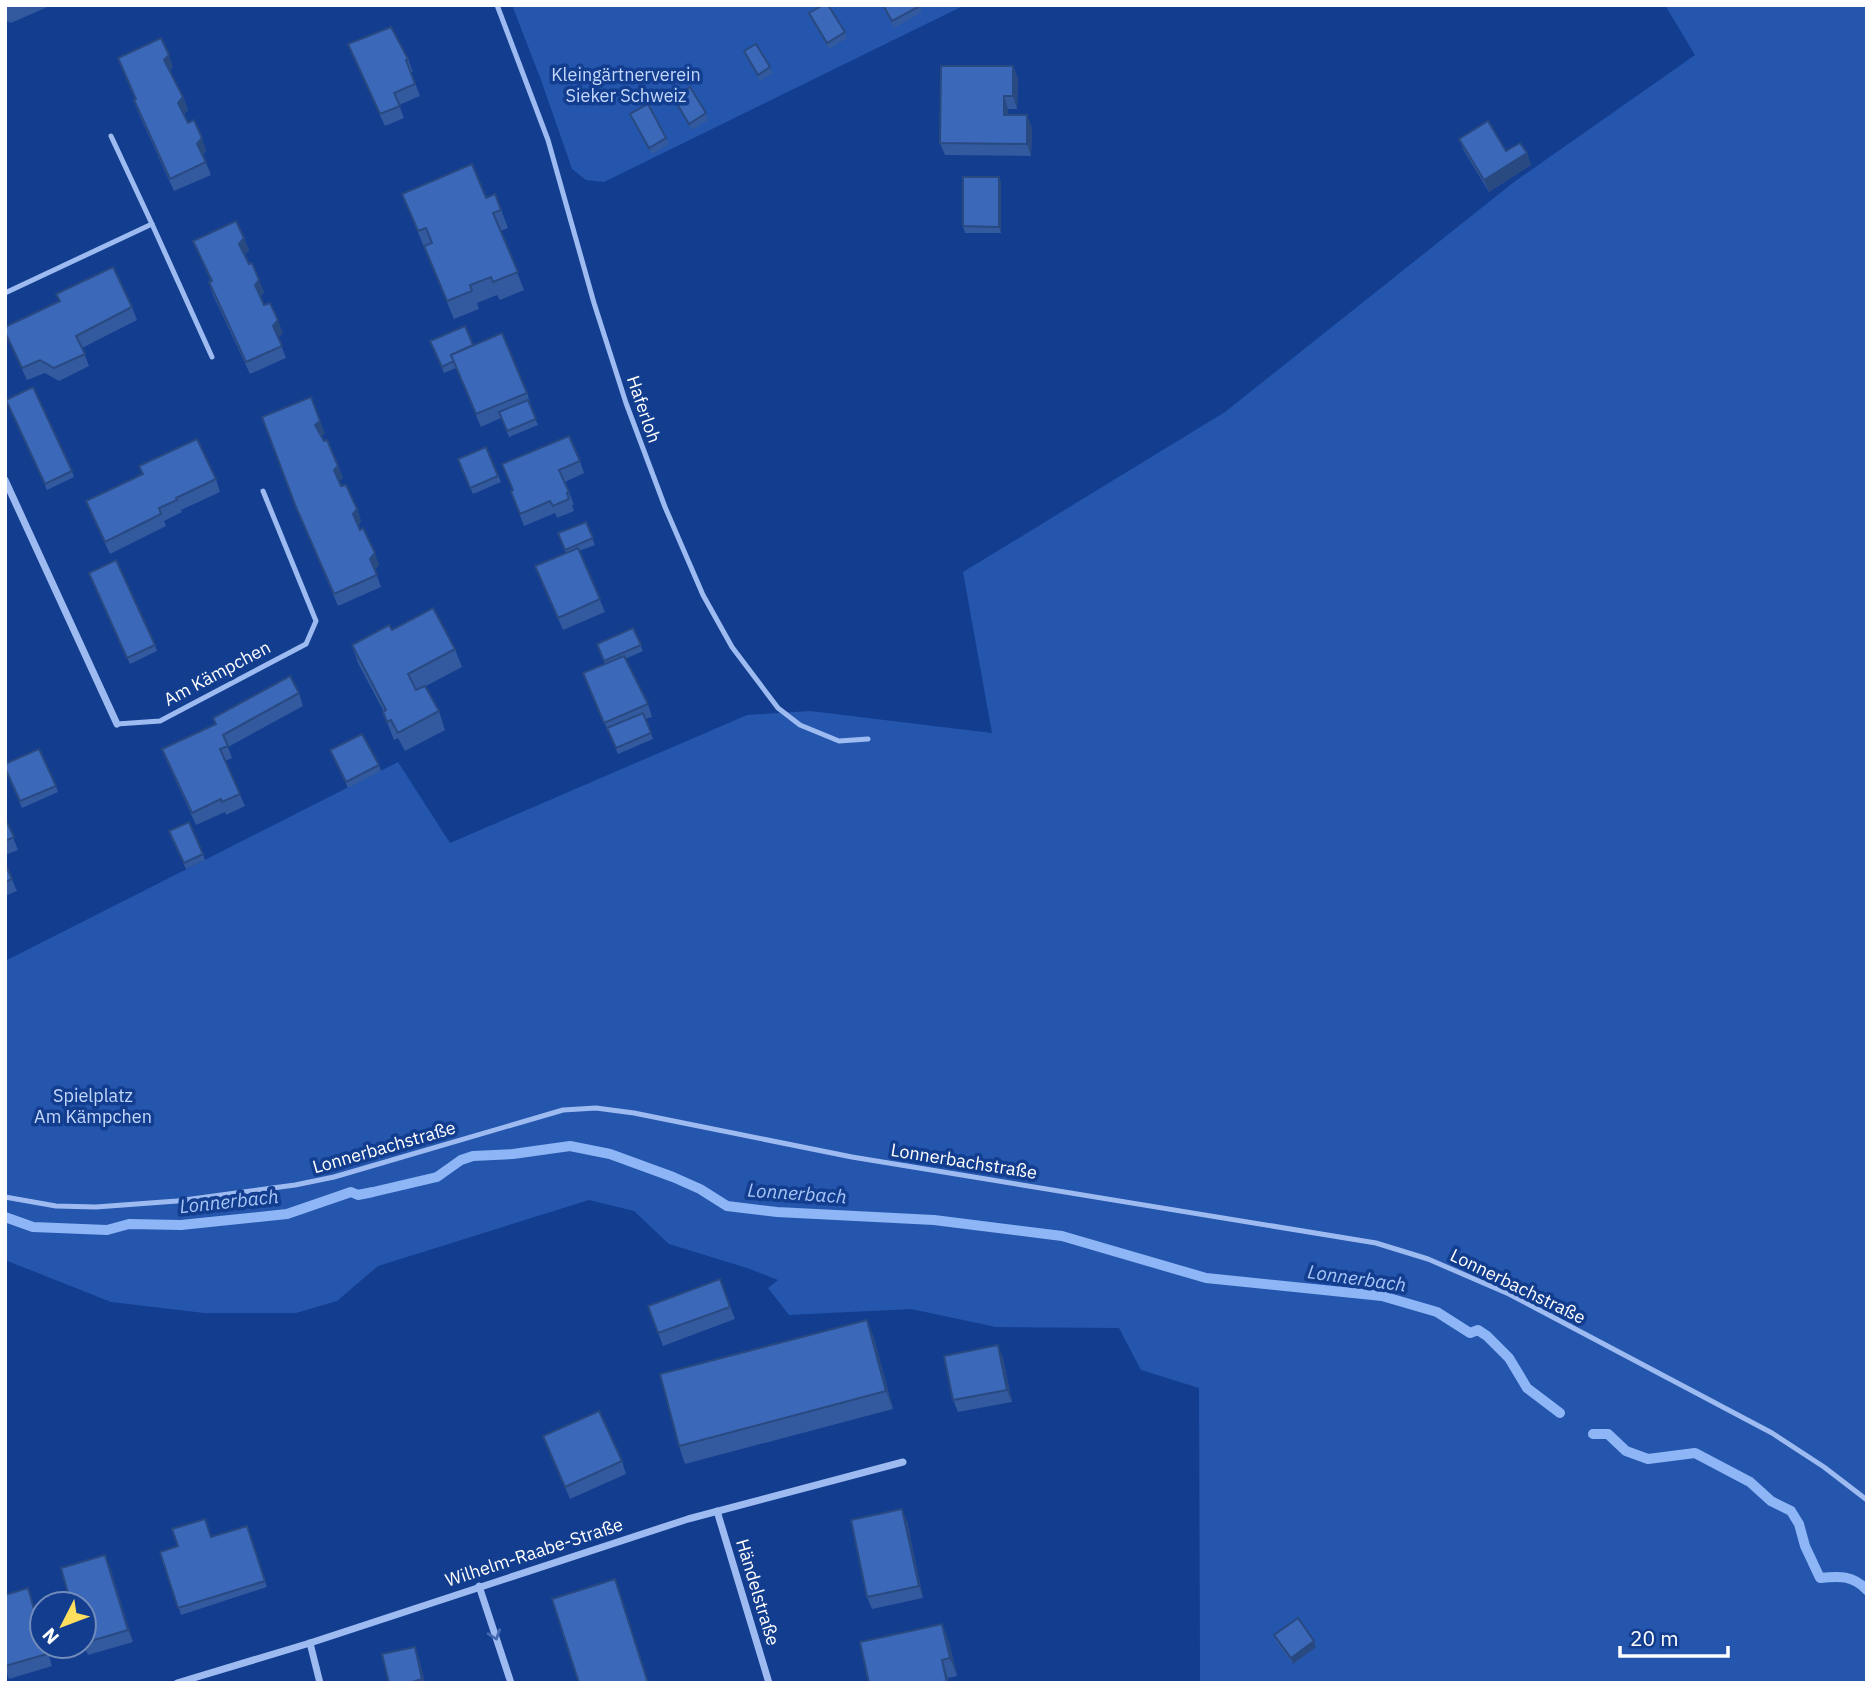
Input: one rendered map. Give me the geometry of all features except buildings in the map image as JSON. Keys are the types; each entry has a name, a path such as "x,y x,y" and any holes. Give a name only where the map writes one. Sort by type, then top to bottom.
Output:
{"street":[{"name":"Am Kämpchen","path":"5,480 117,724"},
{"name":"Wilhelm-Raabe-Straße","path":"177,1683 310,1643 717,1511 903,1462"},
{"name":"Händelstraße","path":"717,1511 769,1683"},
{"path":"479,1586 511,1683"},
{"path":"310,1643 320,1683"}],"lane":[{"name":"Haferloh","path":"497,5 548,140 594,303 626,403 665,507 703,595 732,647 778,708 800,725 839,741 868,739"},
{"path":"111,136 212,357"},
{"path":"5,293 152,224"},
{"name":"Am Kämpchen","path":"117,724 160,721 306,644 316,621 263,491"},
{"name":"Lonnerbachstraße","path":"5,1197 56,1206 96,1207 177,1201 334,1177 563,1110 596,1108 635,1112 852,1157 1376,1243 1428,1259 1510,1294 1772,1433 1824,1467 1867,1500"}],"green space":[{"name":"Kleingärtnerverein Sieker Schweiz","path":"512,5 965,5 604,182 586,180 572,169"},
{"name":"Spielplatz Am Kämpchen","path":"1665,5 1867,5 1867,1683 1200,1683 1199,1388 1141,1370 1119,1328 996,1327 911,1309 789,1315 768,1288 778,1280 669,1244 634,1211 589,1200 378,1266 337,1301 296,1313 204,1313 111,1302 5,1260 5,961 398,762 450,843 747,715 810,711 992,733 963,572 1225,412 1514,182 1695,55"}],"waterway":[{"name":"Lonnerbach","path":"5,1217 33,1227 107,1230 129,1224 181,1225 287,1214 351,1192 358,1195 437,1177 461,1160 473,1156 513,1154 570,1146 610,1154 673,1177 700,1189 727,1206 777,1212 934,1220 1062,1236 1206,1278 1382,1296 1437,1312 1470,1333 1478,1330 1509,1358 1527,1388 1560,1413"},
{"name":"Lonnerbach","path":"1593,1434 1608,1434 1626,1451 1648,1459 1695,1453 1750,1482 1771,1501 1791,1511 1799,1524 1805,1546 1820,1578 1845,1578 1867,1590"}]}
